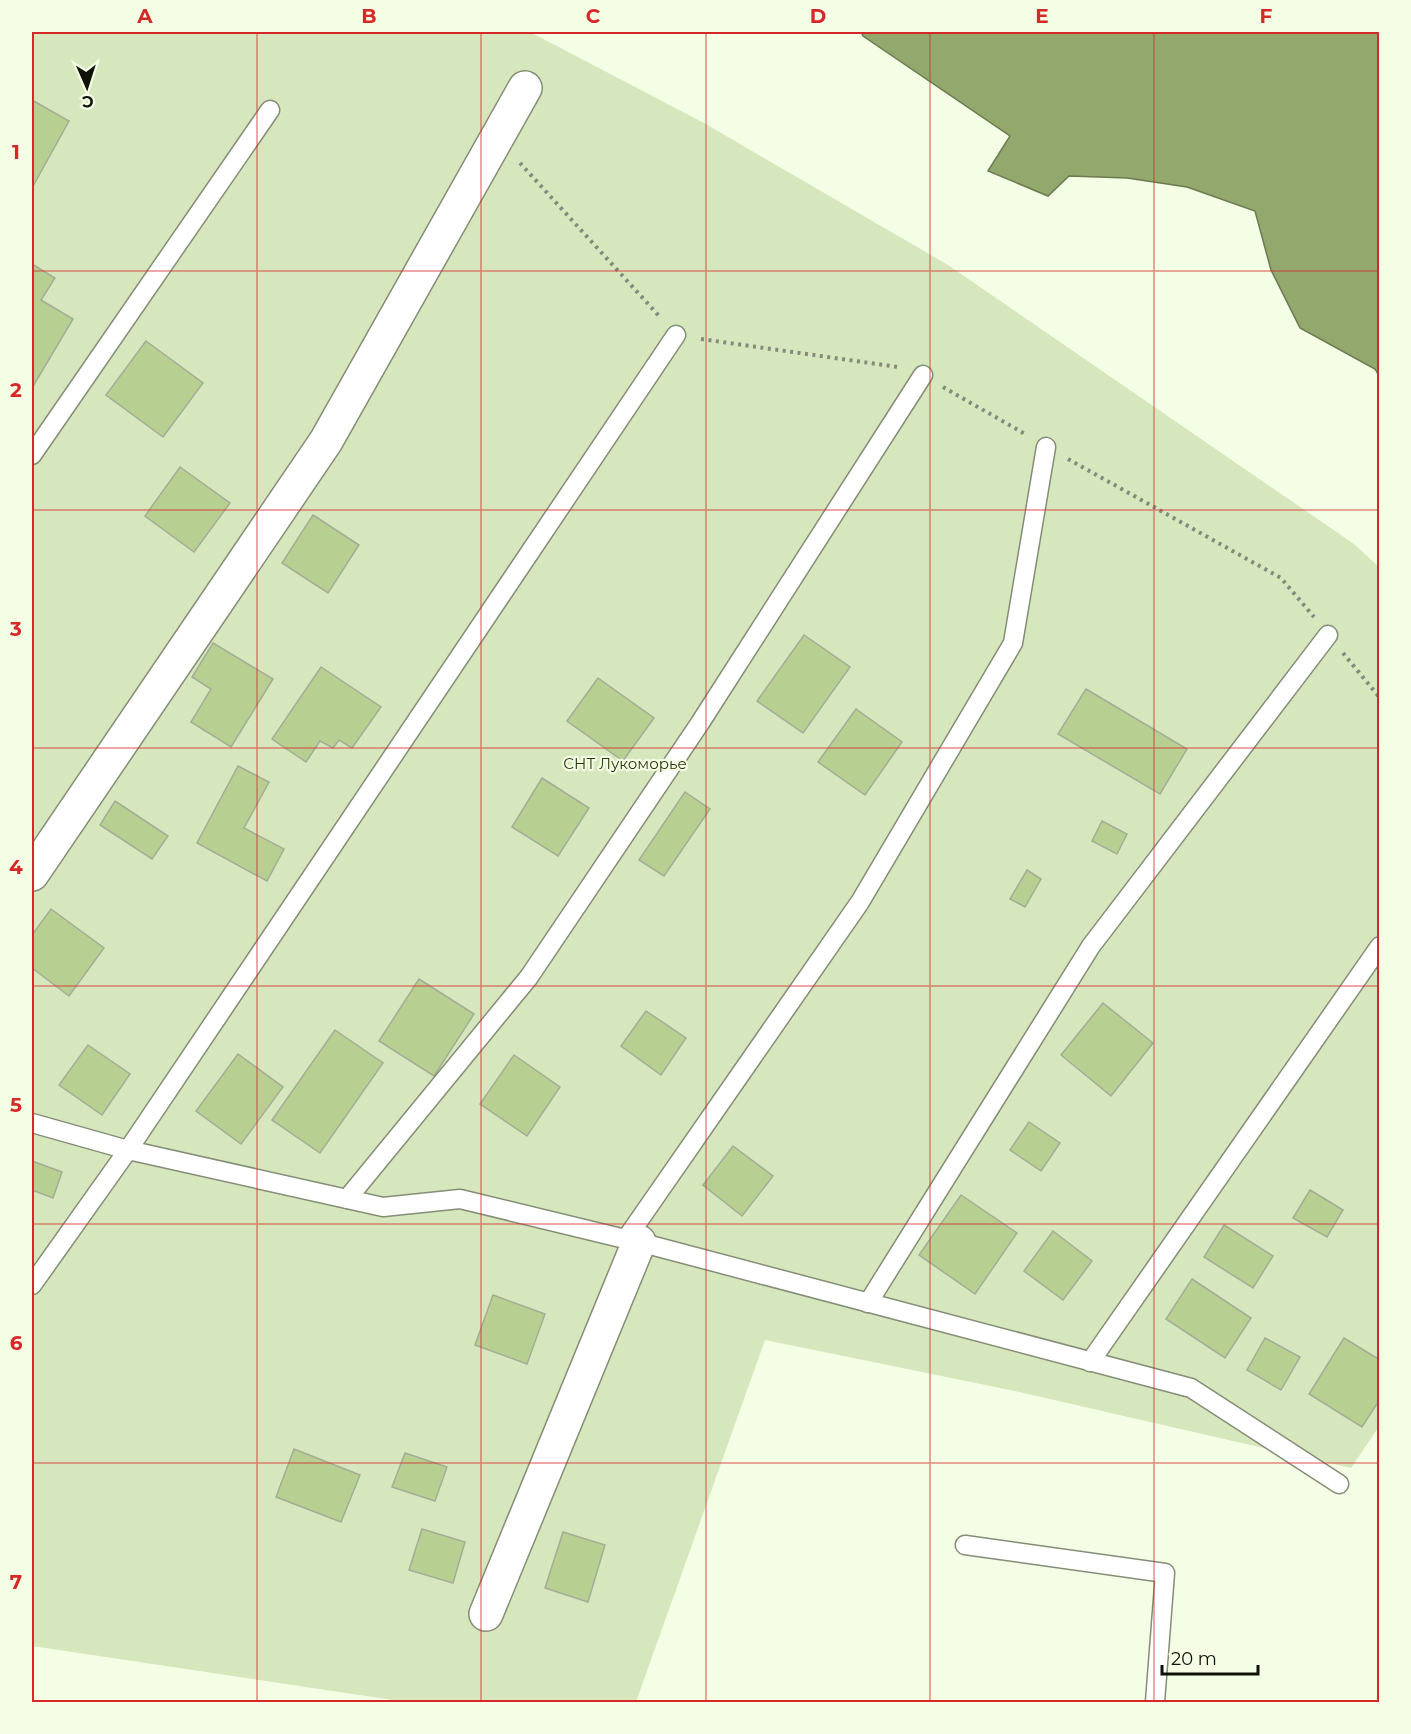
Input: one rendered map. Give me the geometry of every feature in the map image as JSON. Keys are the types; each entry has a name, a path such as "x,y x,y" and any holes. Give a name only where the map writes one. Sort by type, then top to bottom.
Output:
{"street":[{"path":"32,874 326,441 525,88"},
{"path":"486,1614 632,1241"}],"lane":[{"path":"32,455 270,110"},
{"path":"32,1285 128,1150 676,335"},
{"path":"347,1199 529,977 700,723 923,375"},
{"path":"632,1241 860,902 1013,643 1046,447"},
{"path":"868,1303 1091,946 1328,635"},
{"path":"1090,1362 1380,946"},
{"path":"32,1123 128,1150 383,1207 460,1199 632,1241 1191,1388 1339,1484"},
{"path":"965,1545 1165,1573 1155,1702"}],"path":[{"path":"497,138 676,335 910,369 923,375 1046,447 1281,578 1380,698"}],"green space":[{"name":"СНТ Лукоморье","path":"32,32 530,32 704,123 948,265 1354,544 1379,567 1380,1425 1351,1468 1010,1390 765,1340 636,1702 406,1702 32,1646"}],"shaded area":[{"path":"861,32 1379,32 1379,376 1375,369 1300,328 1271,270 1255,211 1187,187 1127,178 1069,176 1048,196 988,171 1010,136 863,36"}],"building":[{"path":"32,100 69,121 32,188"},
{"path":"32,264 55,278 41,300 73,319 32,388"},
{"path":"146,341 203,383 163,437 106,395"},
{"path":"180,467 230,503 194,552 145,516"},
{"path":"313,515 359,545 328,593 282,563"},
{"path":"804,635 850,667 803,733 757,701"},
{"path":"213,643 273,679 231,747 191,722 211,689 192,677"},
{"path":"321,667 381,707 352,748 339,740 333,748 320,741 306,762 272,739"},
{"path":"598,678 654,718 623,761 567,721"},
{"path":"1086,689 1187,749 1160,794 1058,734"},
{"path":"856,709 902,742 865,795 818,762"},
{"path":"238,766 269,782 244,828 284,849 267,881 197,843"},
{"path":"542,778 589,808 558,856 512,827"},
{"path":"685,792 710,809 664,876 639,860"},
{"path":"115,801 168,836 152,859 100,825"},
{"path":"1102,821 1127,834 1117,854 1092,841"},
{"path":"1027,870 1041,879 1025,907 1010,899"},
{"path":"51,909 104,948 69,996 32,968 32,935"},
{"path":"419,979 474,1014 434,1076 379,1041"},
{"path":"1103,1003 1153,1043 1111,1096 1061,1055"},
{"path":"646,1011 686,1038 661,1075 621,1046"},
{"path":"335,1030 383,1063 320,1153 272,1120"},
{"path":"88,1045 130,1074 102,1115 59,1085"},
{"path":"238,1054 283,1087 241,1144 196,1111"},
{"path":"514,1055 560,1087 527,1136 480,1104"},
{"path":"1029,1122 1060,1143 1041,1171 1010,1150"},
{"path":"733,1146 773,1176 742,1216 703,1185"},
{"path":"32,1161 62,1172 53,1198 32,1190"},
{"path":"1310,1190 1343,1210 1327,1237 1293,1218"},
{"path":"961,1195 1017,1233 975,1294 919,1255"},
{"path":"1224,1225 1273,1256 1253,1288 1204,1257"},
{"path":"1053,1231 1092,1261 1063,1300 1024,1271"},
{"path":"1192,1279 1251,1318 1225,1358 1166,1319"},
{"path":"493,1295 545,1314 527,1364 475,1345"},
{"path":"1265,1338 1300,1357 1281,1390 1247,1370"},
{"path":"1344,1338 1380,1360 1380,1399 1362,1427 1309,1394"},
{"path":"294,1449 360,1475 341,1522 276,1497"},
{"path":"405,1453 447,1467 435,1501 392,1487"},
{"path":"422,1529 465,1542 453,1583 409,1570"},
{"path":"563,1532 605,1545 588,1602 545,1588"}]}
